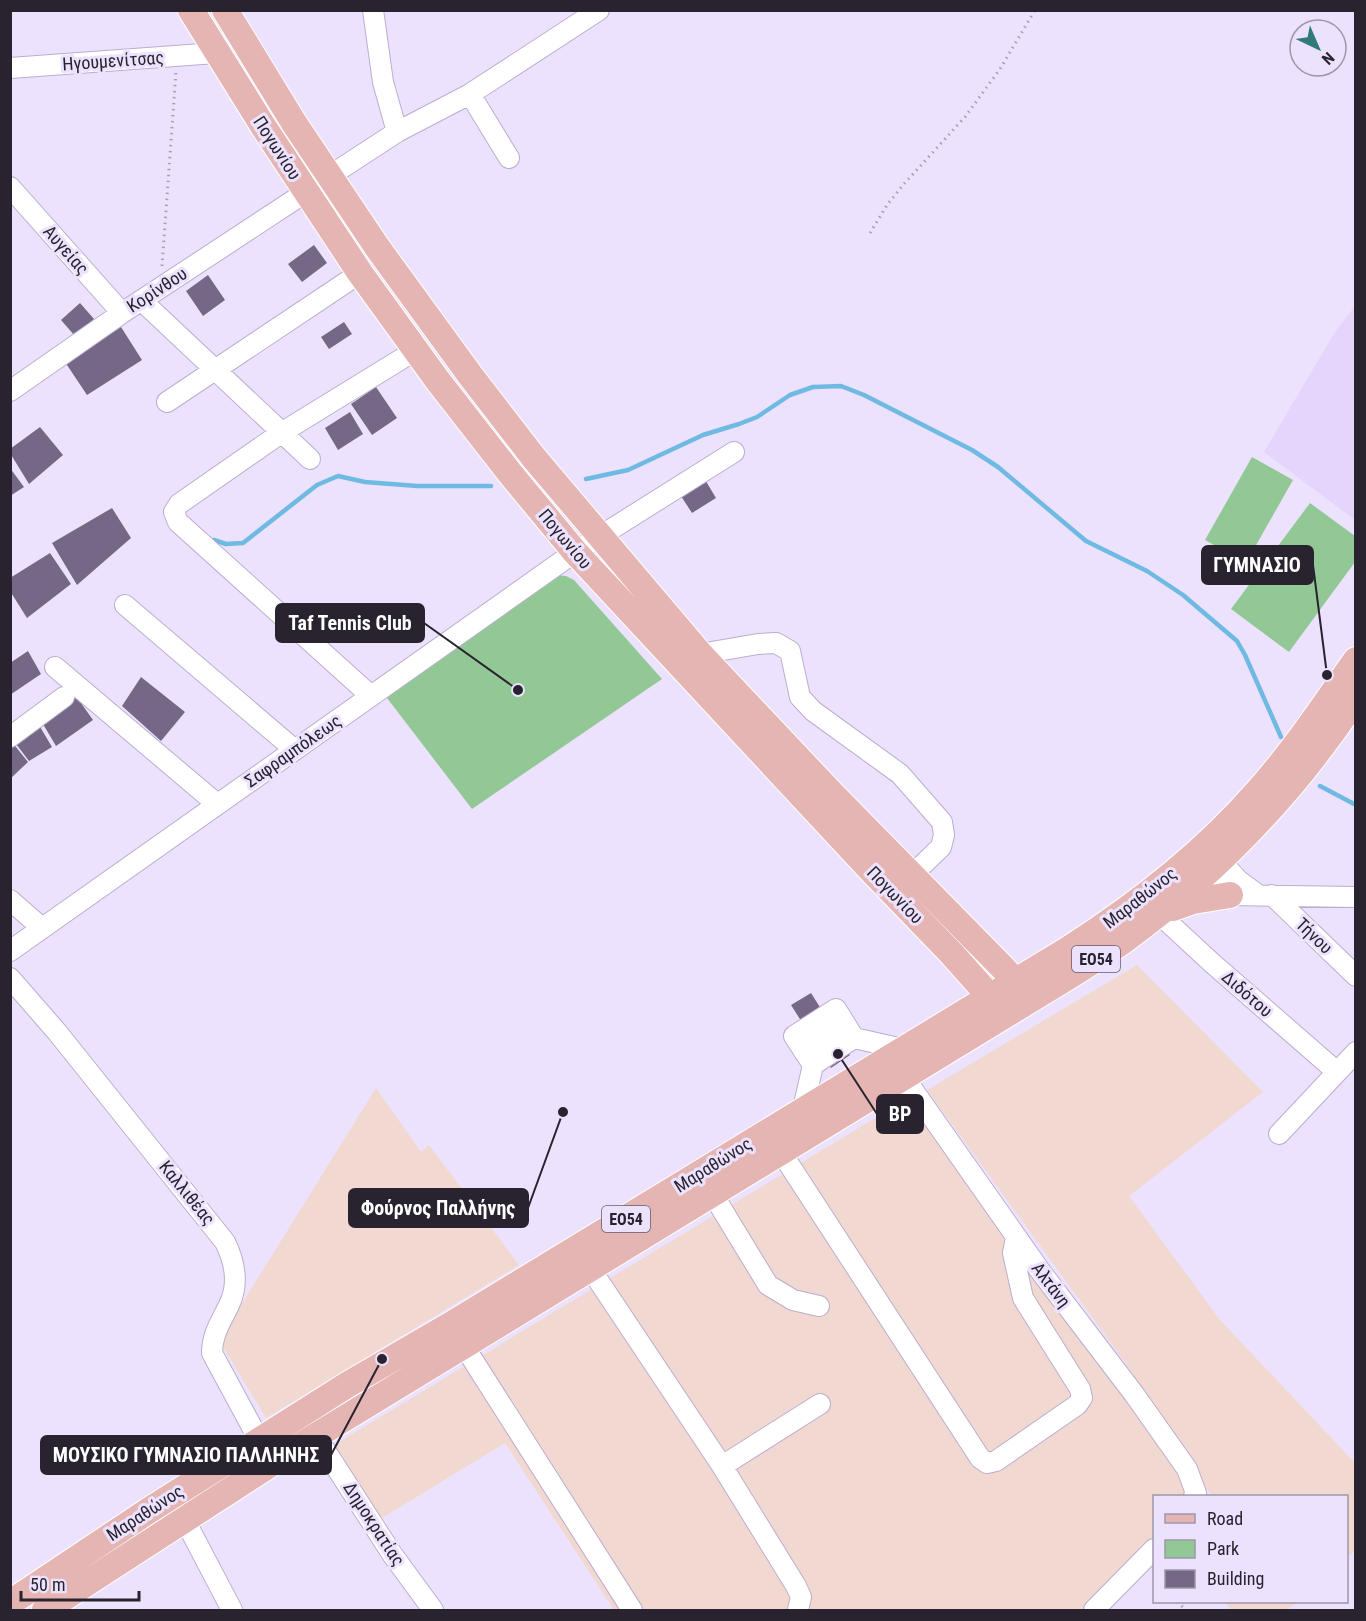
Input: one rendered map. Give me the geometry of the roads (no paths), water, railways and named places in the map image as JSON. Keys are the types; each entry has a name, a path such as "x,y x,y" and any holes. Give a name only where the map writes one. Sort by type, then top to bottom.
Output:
{"main road":[{"name":"Πογωνίου","path":"191,10 216,53 360,273 509,472 574,552 998,1005"},
{"name":"Πογωνίου","path":"225,10 328,177 470,375 534,458 700,654 1023,991"},
{"name":"Μαραθώνος","path":"45,1611 316,1436 904,1077 998,1005 1105,953 1159,914 1207,858 1278,767 1356,660"},
{"name":"Μαραθώνος","path":"1023,991 1067,951 1143,898 1207,858 1285,793 1354,704"},
{"path":"1159,914 1193,901 1230,895"},
{"path":"981,945 1009,957 1024,960 1048,958 1067,951"},
{"path":"949,1021 961,1002 964,988 960,969 952,954"},
{"name":"Μαραθώνος","path":"10,1603 172,1496 347,1385 481,1307 803,1109 949,1021 998,1005"}],"street":[{"path":"373,10 383,82 397,132"},
{"path":"328,177 397,132 470,94 599,10"},
{"name":"Ηγουμενίτσας","path":"10,68 216,53"},
{"path":"470,94 509,158"},
{"name":"Αυγείας","path":"10,187 122,313"},
{"name":"Κορίνθου","path":"10,391 122,313 306,192"},
{"path":"167,402 360,273"},
{"path":"142,301 310,459"},
{"path":"371,696 175,518 176,507 281,433 416,350"},
{"path":"600,536 734,452"},
{"name":"Σαφραμπόλεως","path":"10,951 574,552 600,536"},
{"path":"125,605 295,750"},
{"path":"700,654 776,643 790,651 800,697 813,711 900,774 942,822 944,835 941,847 912,875"},
{"path":"55,667 217,804"},
{"path":"10,737 64,697"},
{"path":"1207,858 1230,895 1356,897"},
{"name":"Τήνου","path":"1207,858 1265,895 1356,976"},
{"path":"10,900 42,928"},
{"name":"Διδότου","path":"1159,914 1337,1072"},
{"name":"Καλλιθέας","path":"10,978 64,1040 225,1242 233,1263 235,1283 230,1305 213,1337 212,1353 259,1440"},
{"path":"803,1109 808,1058 794,1036 836,1010 850,1032 903,1049"},
{"path":"808,1058 850,1032"},
{"path":"1279,1134 1356,1052"},
{"name":"Αλτάνη","path":"904,1077 1041,1272 1134,1394 1187,1469 1195,1495"},
{"path":"781,1152 980,1458 987,1463 996,1461 1068,1412 1082,1398 1080,1389 1023,1298 1013,1253 1016,1237"},
{"path":"712,1193 768,1285 793,1300 819,1306"},
{"path":"590,1268 722,1466 796,1586 801,1597 798,1611"},
{"path":"464,1346 632,1611"},
{"path":"722,1466 820,1404"},
{"name":"Δημοκρατίας","path":"316,1436 392,1554 433,1611"},
{"path":"172,1496 232,1611"},
{"path":"1094,1611 1153,1551"}],"waterway":[{"path":"586,479 628,470 703,435 757,417 790,395 813,387 841,386 864,395 972,450 998,467 1086,541 1147,571 1183,595 1237,641 1281,737"},
{"path":"214,540 226,544 243,543 317,485 338,476 365,482 417,486 491,486"},
{"path":"1320,786 1356,805"}],"place":[{"name":"ΓΥΜΝΑΣΙΟ","path":"1327,675"},
{"name":"Taf Tennis Club","path":"518,690"},
{"name":"BP","path":"838,1054"},
{"name":"Φούρνος Παλλήνης","path":"563,1112"},
{"name":"ΜΟΥΣΙΚΟ ΓΥΜΝΑΣΙΟ ΠΑΛΛΗΝΗΣ","path":"382,1359"}]}
